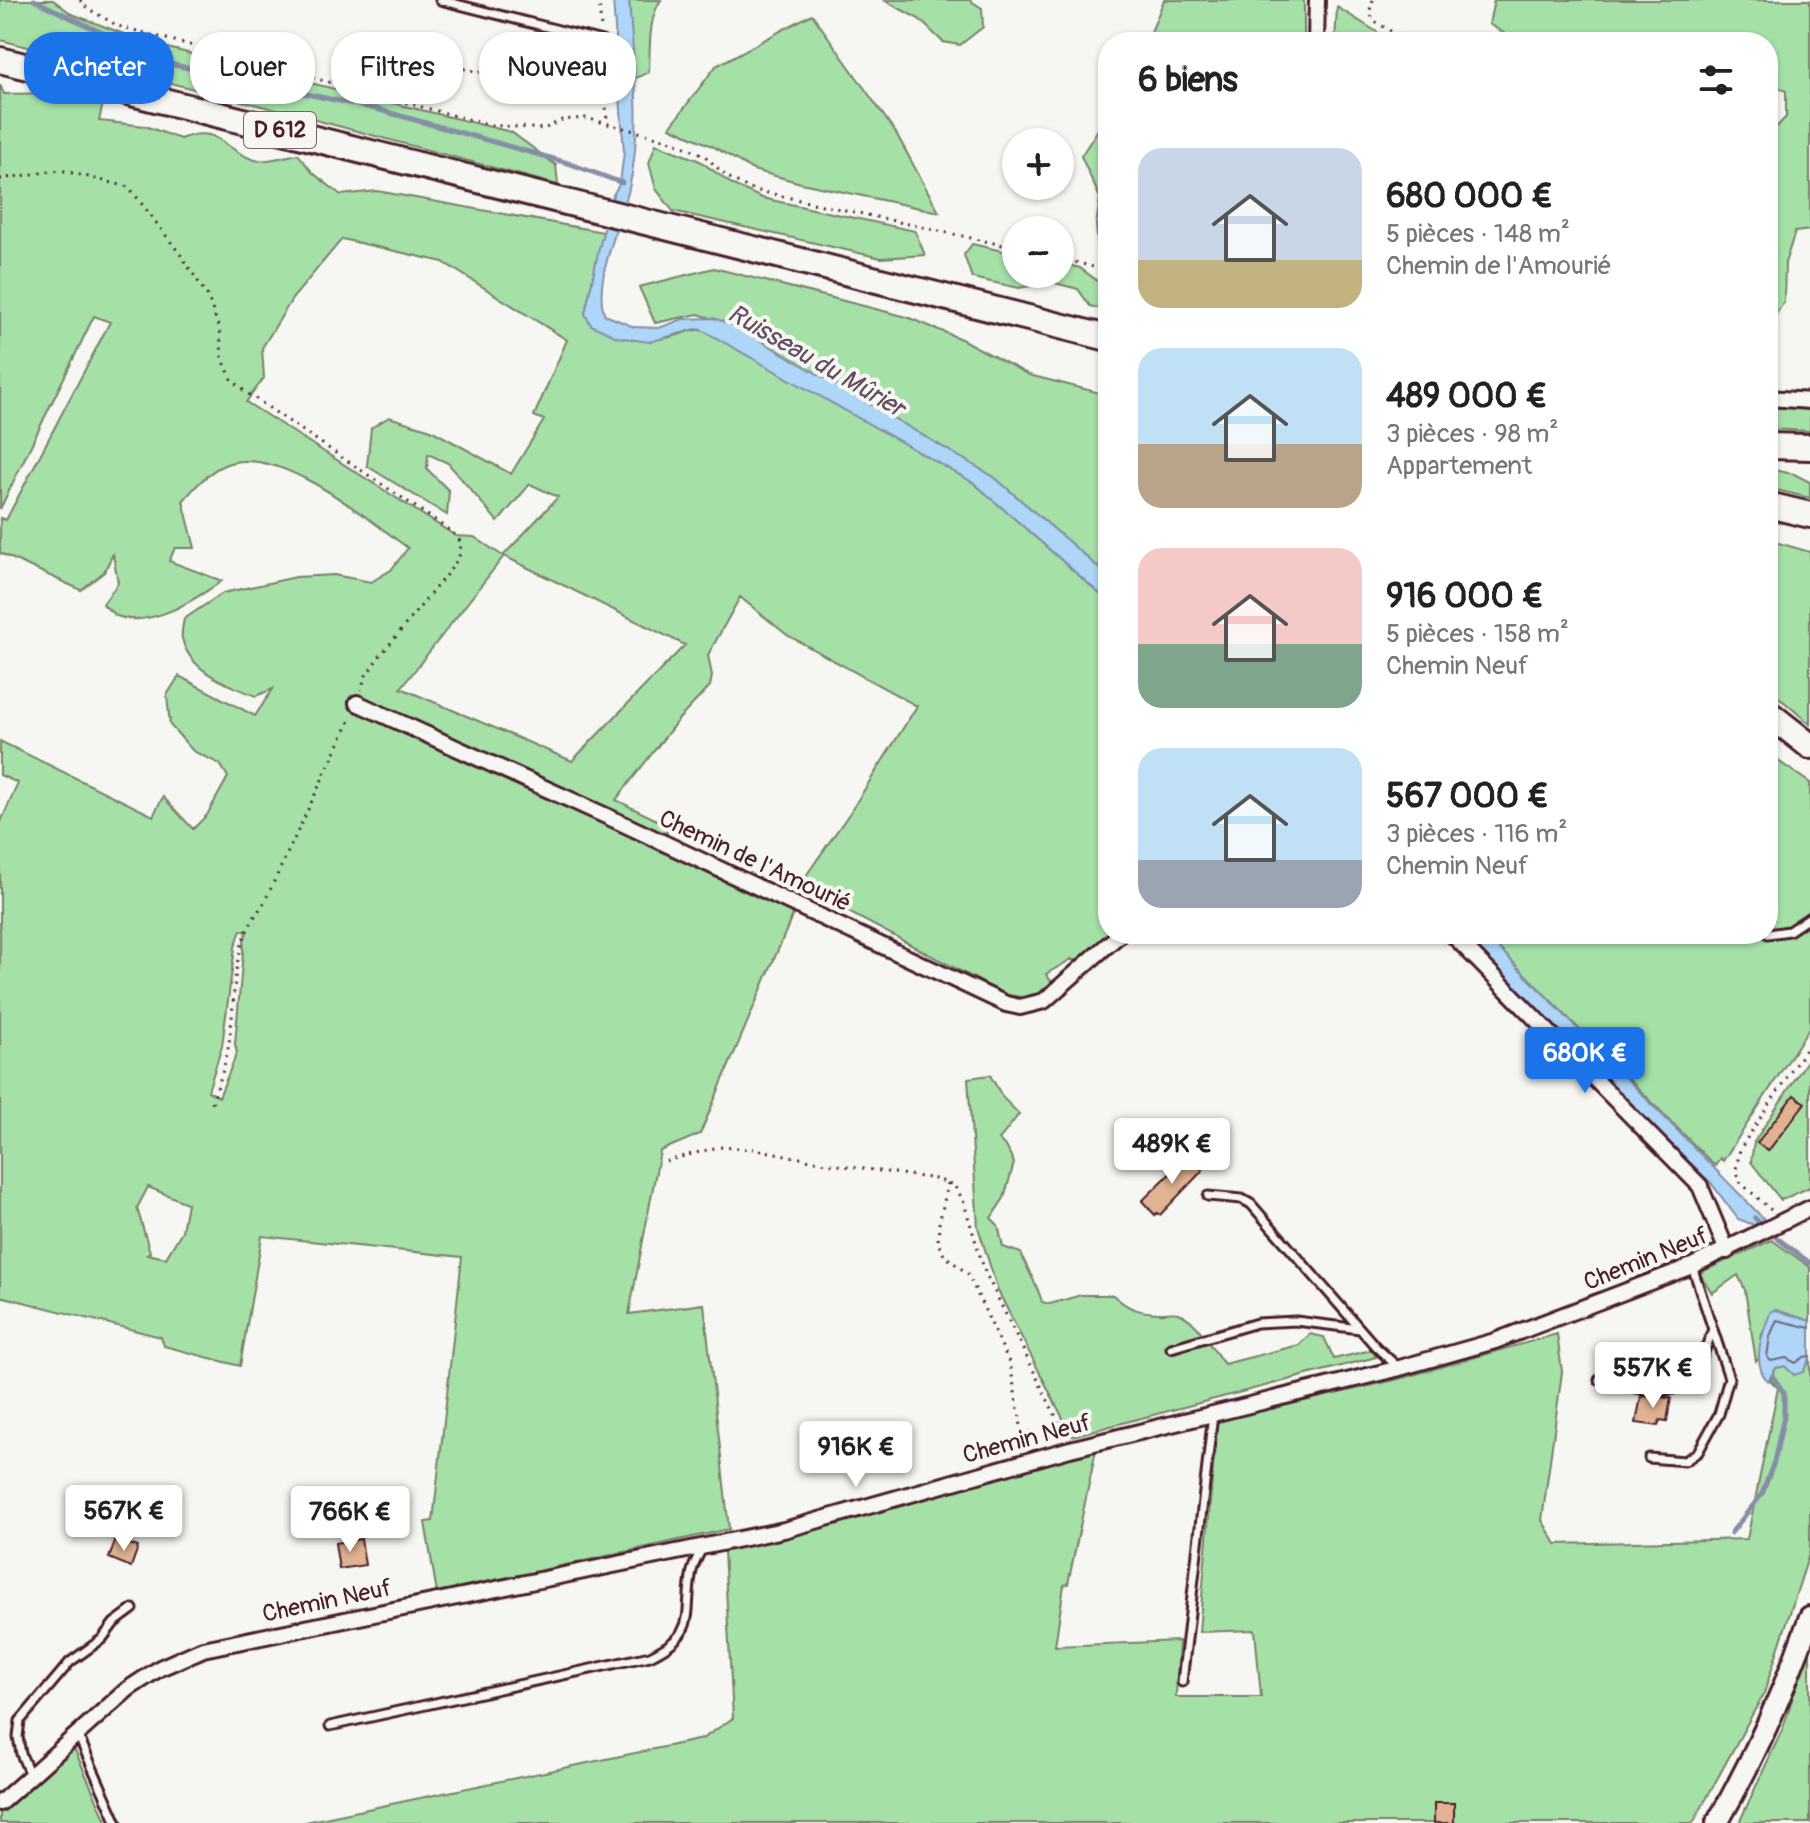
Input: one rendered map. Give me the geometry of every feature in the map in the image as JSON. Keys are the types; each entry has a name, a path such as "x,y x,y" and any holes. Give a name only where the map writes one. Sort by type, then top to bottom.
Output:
{"highway":[{"name":"D 612","path":"0,60 1098,337"},
{"path":"1778,446 1810,447"},
{"path":"1778,507 1810,515"},
{"path":"1778,721 1810,746"}],"main road":[{"path":"1717,1823 1787,1683 1810,1617"}],"street":[{"path":"1316,32 1317,0"},
{"path":"1778,399 1810,401"},
{"name":"Chemin de l'Amourié","path":"357,703 615,820 1006,1004 1020,1007 1044,1001 1109,944"},
{"path":"1462,944 1700,1186 1727,1251"},
{"name":"Chemin Neuf","path":"0,1803 128,1689 160,1668 203,1649 784,1530 1050,1455 1399,1368 1495,1341 1692,1266 1810,1208"}],"lane":[{"path":"440,0 566,32"},
{"path":"1778,933 1789,931 1810,917"},
{"path":"1208,1196 1242,1199 1251,1204 1360,1329 1399,1368"},
{"path":"1649,1458 1685,1461 1698,1452 1719,1414 1729,1378 1692,1266"},
{"path":"1171,1348 1257,1323 1296,1321 1360,1329"},
{"path":"1599,1380 1655,1392 1673,1389 1698,1368 1713,1329"},
{"path":"1182,1682 1213,1414"},
{"path":"330,1726 650,1656 668,1647 684,1632 692,1568 703,1546"},
{"path":"31,1777 21,1754 18,1737 20,1721 70,1662 102,1639 114,1623 133,1609"},
{"path":"78,1735 117,1823"}],"path":[{"path":"80,0 87,8 118,26 490,125 544,129 562,120 586,118 672,141 704,155 726,176 750,189 1002,245"},
{"path":"599,0 601,32"},
{"path":"1373,0 1370,10 1373,20 1392,32"},
{"path":"606,104 607,124"},
{"path":"0,179 60,170 129,187 207,295 220,331 222,357 231,378 244,391 451,531 461,542 460,554 454,565 365,677 357,703 263,905 249,922 239,947 228,1049 212,1103"},
{"path":"1074,262 1098,268"},
{"path":"1779,1223 1741,1183 1736,1170 1740,1149 1810,1042"},
{"path":"666,1161 718,1147 755,1149 954,1185 963,1200 985,1272 1073,1449"},
{"path":"948,1183 938,1243 944,1255 968,1274 1010,1364 1022,1431 1032,1432 1050,1455"}],"green space":[{"path":"0,0 53,0 72,14 119,32 24,32 24,46 0,40"},
{"path":"629,0 661,0 652,25 649,72 636,78 636,32 631,32"},
{"path":"884,0 969,0 982,8 983,27 960,45 943,42 919,19"},
{"path":"1164,0 1304,0 1304,32 1151,32"},
{"path":"1494,0 1810,0 1810,230 1795,232 1785,263 1784,302 1778,311 1778,125 1786,117 1786,91 1778,87 1778,32 1502,32 1489,24"},
{"path":"1337,7 1377,32 1336,32"},
{"path":"812,14 896,133 939,212 753,170 714,147 670,127 716,66"},
{"path":"174,50 190,54 190,88 174,84"},
{"path":"315,84 331,88 331,104 396,104 511,132 556,165 558,185 253,104 315,104"},
{"path":"0,85 4,94 24,94 24,104 103,104 99,121 145,126 180,139 204,134 213,136 255,160 298,154 313,173 341,195 377,191 603,232 585,314 607,329 636,340 660,339 693,330 705,331 974,483 1098,592 1099,944 1079,963 1072,959 1046,974 1053,984 1036,996 1025,998 1004,994 799,886 917,706 787,635 740,597 708,655 712,676 710,686 678,720 616,800 665,824 671,852 794,912 700,1134 660,1151 629,1314 704,1304 729,1529 437,1593 425,1522 433,1521 462,1257 262,1236 240,1366 164,1346 161,1337 0,1296 0,824 18,783 0,775 0,741 153,816 163,797 193,829 207,815 228,777 220,764 193,751 170,725 167,695 179,676 255,716 273,689 256,696 223,682 201,668 186,650 182,636 184,619 223,593 296,577 334,575 371,582 391,570 408,548 320,487 269,464 245,461 218,468 183,501 195,548 175,548 169,561 222,581 172,610 144,619 130,619 115,615 103,604 118,583 113,554 104,572 81,590 0,553 0,518 6,520 110,322 94,316 0,509","holes":["342,239 443,262 567,340 534,416 544,420 511,474 431,430 389,417 371,428 367,466 447,515 449,491 427,469 428,454 448,463 498,522 530,484 558,497 503,556 474,537 456,536 246,402 264,378 262,348 292,299","504,556 685,645 572,761 401,688","241,930 247,932 235,1044 237,1053 219,1097 208,1091 222,1046 235,947","148,1187 187,1203 182,1231 166,1258 147,1254 150,1252 137,1208"]},
{"path":"1098,130 1098,194 1081,156"},
{"path":"656,144 700,161 733,185 762,198 915,231 925,255 881,258 673,211 656,189 649,163"},
{"path":"972,244 1002,251 1002,284 972,278 964,255"},
{"path":"1074,266 1098,281 1098,308 1090,306 1074,288"},
{"path":"714,268 907,317 961,339 1029,375 1098,392 1098,567 994,477 734,325 698,314 655,323 639,287"},
{"path":"1778,405 1810,407 1810,431 1778,429"},
{"path":"1778,471 1810,482 1810,498 1778,490"},
{"path":"1778,543 1810,552 1810,724 1778,697"},
{"path":"1778,761 1810,783 1810,1027 1723,1161 1720,1158 1715,1166 1495,944 1778,944"},
{"path":"1810,1056 1810,1187 1781,1200 1751,1162 1754,1142"},
{"path":"990,1075 1003,1098 1019,1114 999,1140 1014,1163 1004,1198 991,1218 998,1225 1003,1247 1021,1253 1042,1302 1050,1304 1081,1295 1113,1295 1139,1311 1178,1313 1191,1321 1224,1364 1299,1345 1310,1334 1324,1337 1334,1359 1372,1350 1376,1357 1072,1436 998,1291 978,1227 968,1078"},
{"path":"1772,1240 1810,1267 1810,1321 1776,1310 1762,1334 1759,1359 1756,1361 1745,1290 1738,1275 1712,1293 1699,1273"},
{"path":"1557,1334 1562,1372 1542,1520 1556,1544 1747,1539 1778,1388 1770,1380 1776,1368 1785,1366 1790,1371 1803,1372 1810,1358 1810,1551 1764,1693 1693,1823 301,1823 702,1739 733,1718 724,1551 1096,1450 1068,1584 1064,1585 1055,1646 1179,1641 1176,1697 1261,1697 1255,1630 1199,1632 1217,1421 1395,1380"},
{"path":"1810,1643 1810,1823 1739,1823 1783,1728"},
{"path":"74,1748 107,1823 0,1823 0,1811"}],"water":[{"path":"613,0 629,0 631,32 615,32"},
{"path":"621,104 636,104 636,139 630,184 602,286 605,315 634,327 659,328 683,319 713,318 734,325 994,477 1098,567 1098,592 974,483 702,330 649,342 617,337 591,325 585,314 613,195 620,183 624,152"},
{"path":"1473,944 1495,944 1764,1219 1754,1225 1738,1219 1711,1183"},
{"path":"1771,1311 1810,1321 1810,1358 1803,1372 1794,1375 1785,1366 1776,1368 1768,1381 1760,1366 1760,1347"}],"building":[{"path":"1794,1095 1805,1103 1768,1151 1757,1143"},
{"path":"1188,1156 1203,1170 1160,1215 1155,1215 1142,1201"},
{"path":"1641,1396 1671,1398 1667,1421 1660,1420 1658,1426 1636,1423"},
{"path":"116,1539 138,1547 131,1567 109,1558"},
{"path":"361,1539 365,1565 339,1569 335,1543"},
{"path":"1434,1803 1454,1803 1454,1823 1434,1823"}],"waterway":[{"name":"Ruisseau du Mûrier","path":"34,0 165,63 376,109 568,163 622,183"},
{"name":"Ruisseau du Mûrier","path":"1755,1218 1810,1263"},
{"path":"1731,1533 1762,1494 1774,1462 1784,1416 1784,1393 1773,1377"}]}
